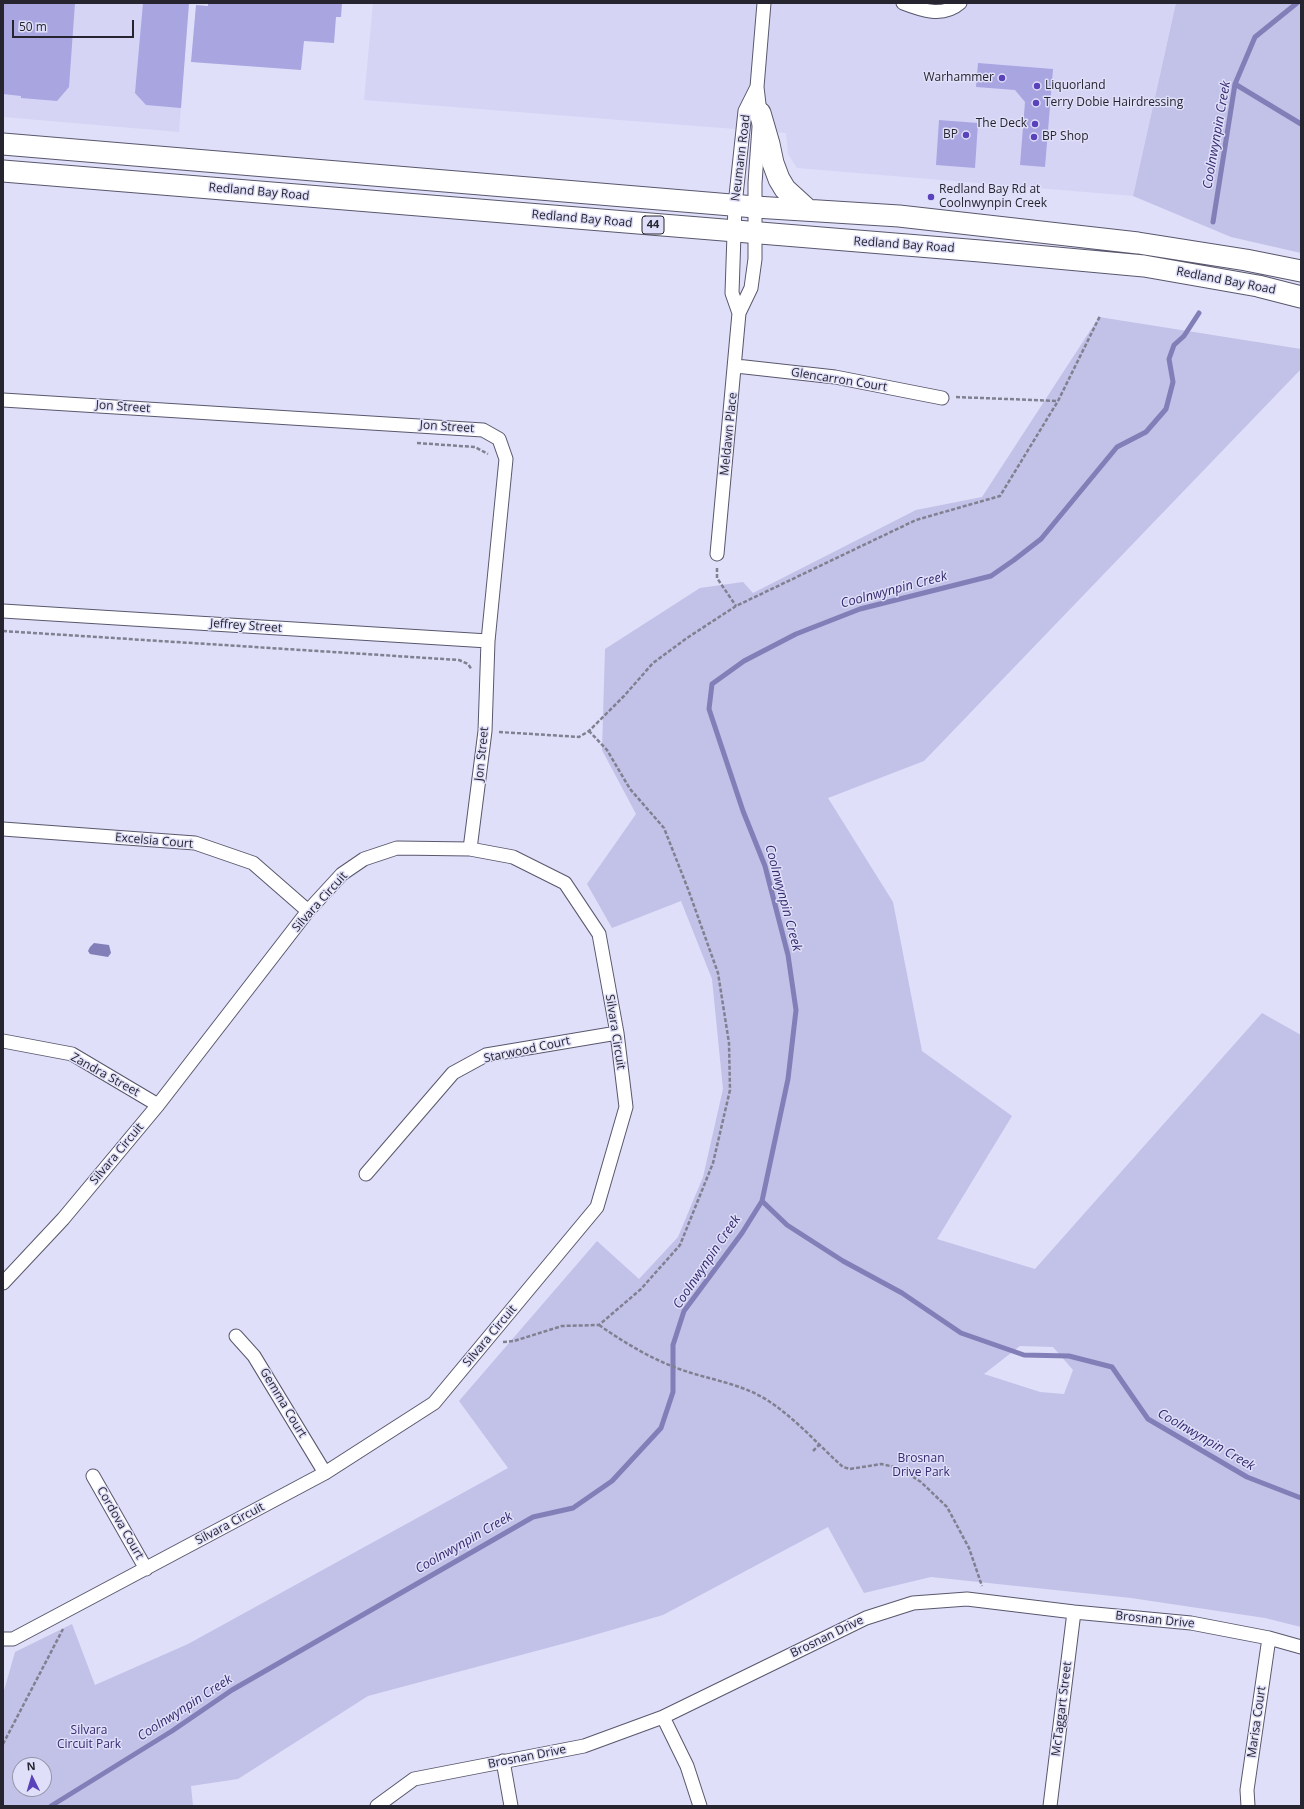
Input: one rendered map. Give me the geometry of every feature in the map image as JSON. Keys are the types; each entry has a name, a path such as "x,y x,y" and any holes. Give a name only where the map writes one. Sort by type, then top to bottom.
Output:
{"main road":[{"path":"760,113 773,163 779,179 786,189 808,210"},
{"name":"Redland Bay Road","path":"3,144 745,206 899,216 1138,243 1246,260 1301,271"},
{"name":"Redland Bay Road","path":"3,171 755,234 972,250 1144,266 1258,286 1301,297"}],"street":[{"name":"Neumann Road","path":"734,232 745,206 760,113 757,87 764,3"},
{"path":"903,3 918,9 934,12 945,11 956,7 960,3"},
{"name":"Neumann Road","path":"755,234 745,206 745,112 757,87"},
{"name":"Meldawn Place","path":"734,232 732,293 740,313"},
{"name":"Meldawn Place","path":"717,554 740,313 751,288 755,259 755,234"},
{"name":"Glencarron Court","path":"736,366 835,377 942,398"},
{"name":"Jon Street","path":"3,400 483,430 499,439 506,459 488,641 485,731 470,849"},
{"name":"Jeffrey Street","path":"3,610 488,641"},
{"name":"Excelsia Court","path":"3,829 196,843 253,863 308,911"},
{"name":"Silvara Circuit","path":"3,1283 63,1219 158,1105 308,911 342,874 364,859 397,848 470,849 512,857 565,883 598,934 617,1032 626,1107 598,1207 434,1404 325,1473 13,1639 3,1639"},
{"name":"Starwood Court","path":"366,1174 452,1073 486,1055 617,1032"},
{"name":"Zandra Street","path":"3,1041 72,1054 158,1105"},
{"name":"Gemma Court","path":"236,1336 254,1356 325,1473"},
{"name":"Cordova Court","path":"93,1476 146,1568"},
{"name":"Brosnan Drive","path":"377,1806 414,1779 584,1746 663,1716 866,1618 913,1603 967,1599 1074,1612 1191,1622 1269,1638 1301,1647"},
{"name":"McTaggart Street","path":"1050,1806 1074,1612"},
{"name":"Marisa Court","path":"1248,1806 1247,1790 1269,1638"},
{"path":"663,1716 688,1766 700,1806"},
{"path":"504,1761 511,1806"}],"path":[{"path":"485,731 579,737 589,731 624,696 653,662 736,606 916,520 1000,496 1058,401 1100,316"},
{"path":"942,398 961,396 1058,401"},
{"path":"417,443 475,447 489,455"},
{"path":"717,554 717,578 736,606"},
{"path":"3,631 464,662 468,664 474,675"},
{"path":"464,657 464,662"},
{"path":"589,731 607,750 630,789 664,828 688,889 718,973 729,1043 730,1090 713,1163 680,1245 641,1289 599,1325"},
{"path":"489,1337 500,1342 514,1341 562,1326 599,1325 625,1343 655,1360 682,1370 724,1382 762,1397 791,1419 843,1467 850,1469 881,1464 899,1468 921,1482 947,1507 969,1548 988,1602"},
{"path":"813,1451 819,1445"},
{"path":"3,1744 75,1606"}],"shaded area":[{"path":"3,3 189,3 179,132 3,117"},
{"path":"373,3 1176,3 1133,196 797,168 788,154 786,133 364,100"},
{"path":"94,943 109,945 111,953 108,957 90,954 88,951"}],"green space":[{"path":"1176,3 1301,3 1301,253 1231,237 1133,196"},
{"path":"1099,317 1301,349 1301,369 924,761 828,798 893,902 922,1051 1012,1116 937,1239 1035,1269 1262,1013 1301,1035 1301,1627 1265,1618 1131,1598 931,1577 864,1593 828,1527 663,1615 577,1640 368,1696 238,1779 191,1786 193,1806 3,1806 3,1694 15,1652 72,1624 95,1685 188,1644 508,1468 459,1401 597,1241 639,1279 678,1237 703,1177 723,1089 712,979 681,901 612,928 587,884 636,814 602,750 605,649 700,588 743,582 753,593 916,510 982,497","holes":["1020,1346 1053,1347 1073,1370 1064,1394 1040,1392 984,1374"]}],"building":[{"path":"3,3 75,3 69,87 57,101 21,98 21,96 3,94"},
{"path":"143,3 189,3 181,108 146,105 135,93"},
{"path":"208,3 342,3 341,17 336,17 334,43 304,41 301,70 191,62 196,5 208,6"},
{"path":"978,63 1053,69 1045,167 1020,165 1025,102 1015,90 976,87"},
{"path":"939,120 978,123 975,168 936,165"}],"waterway":[{"name":"Coolnwynpin Creek","path":"1213,222 1235,84 1255,37 1297,3"},
{"path":"1235,84 1301,124"},
{"name":"Coolnwynpin Creek","path":"51,1806 172,1731 232,1690 533,1517 573,1508 612,1481 661,1428 673,1392 673,1345 684,1311 742,1233 762,1201 788,1079 796,1010 788,955 765,866 743,811 709,709 712,684 744,661 796,634 860,609 991,576 1014,560 1041,539 1117,447 1146,432 1166,409 1173,382 1169,359 1174,345 1184,336 1199,313"},
{"name":"Coolnwynpin Creek","path":"762,1201 787,1225 843,1261 902,1293 961,1333 1024,1355 1069,1356 1112,1367 1148,1419 1247,1477 1301,1498"}],"place":[{"name":"Warhammer","path":"1002,78"},
{"name":"Liquorland","path":"1037,86"},
{"name":"Terry Dobie Hairdressing","path":"1036,103"},
{"name":"The Deck","path":"1035,124"},
{"name":"BP","path":"966,135"},
{"name":"BP Shop","path":"1034,137"},
{"name":"Redland Bay Rd at Coolnwynpin Creek","path":"931,197"}],"park label":[{"name":"Brosnan Drive Park","path":"921,1466"},
{"name":"Silvara Circuit Park","path":"89,1738"}]}
